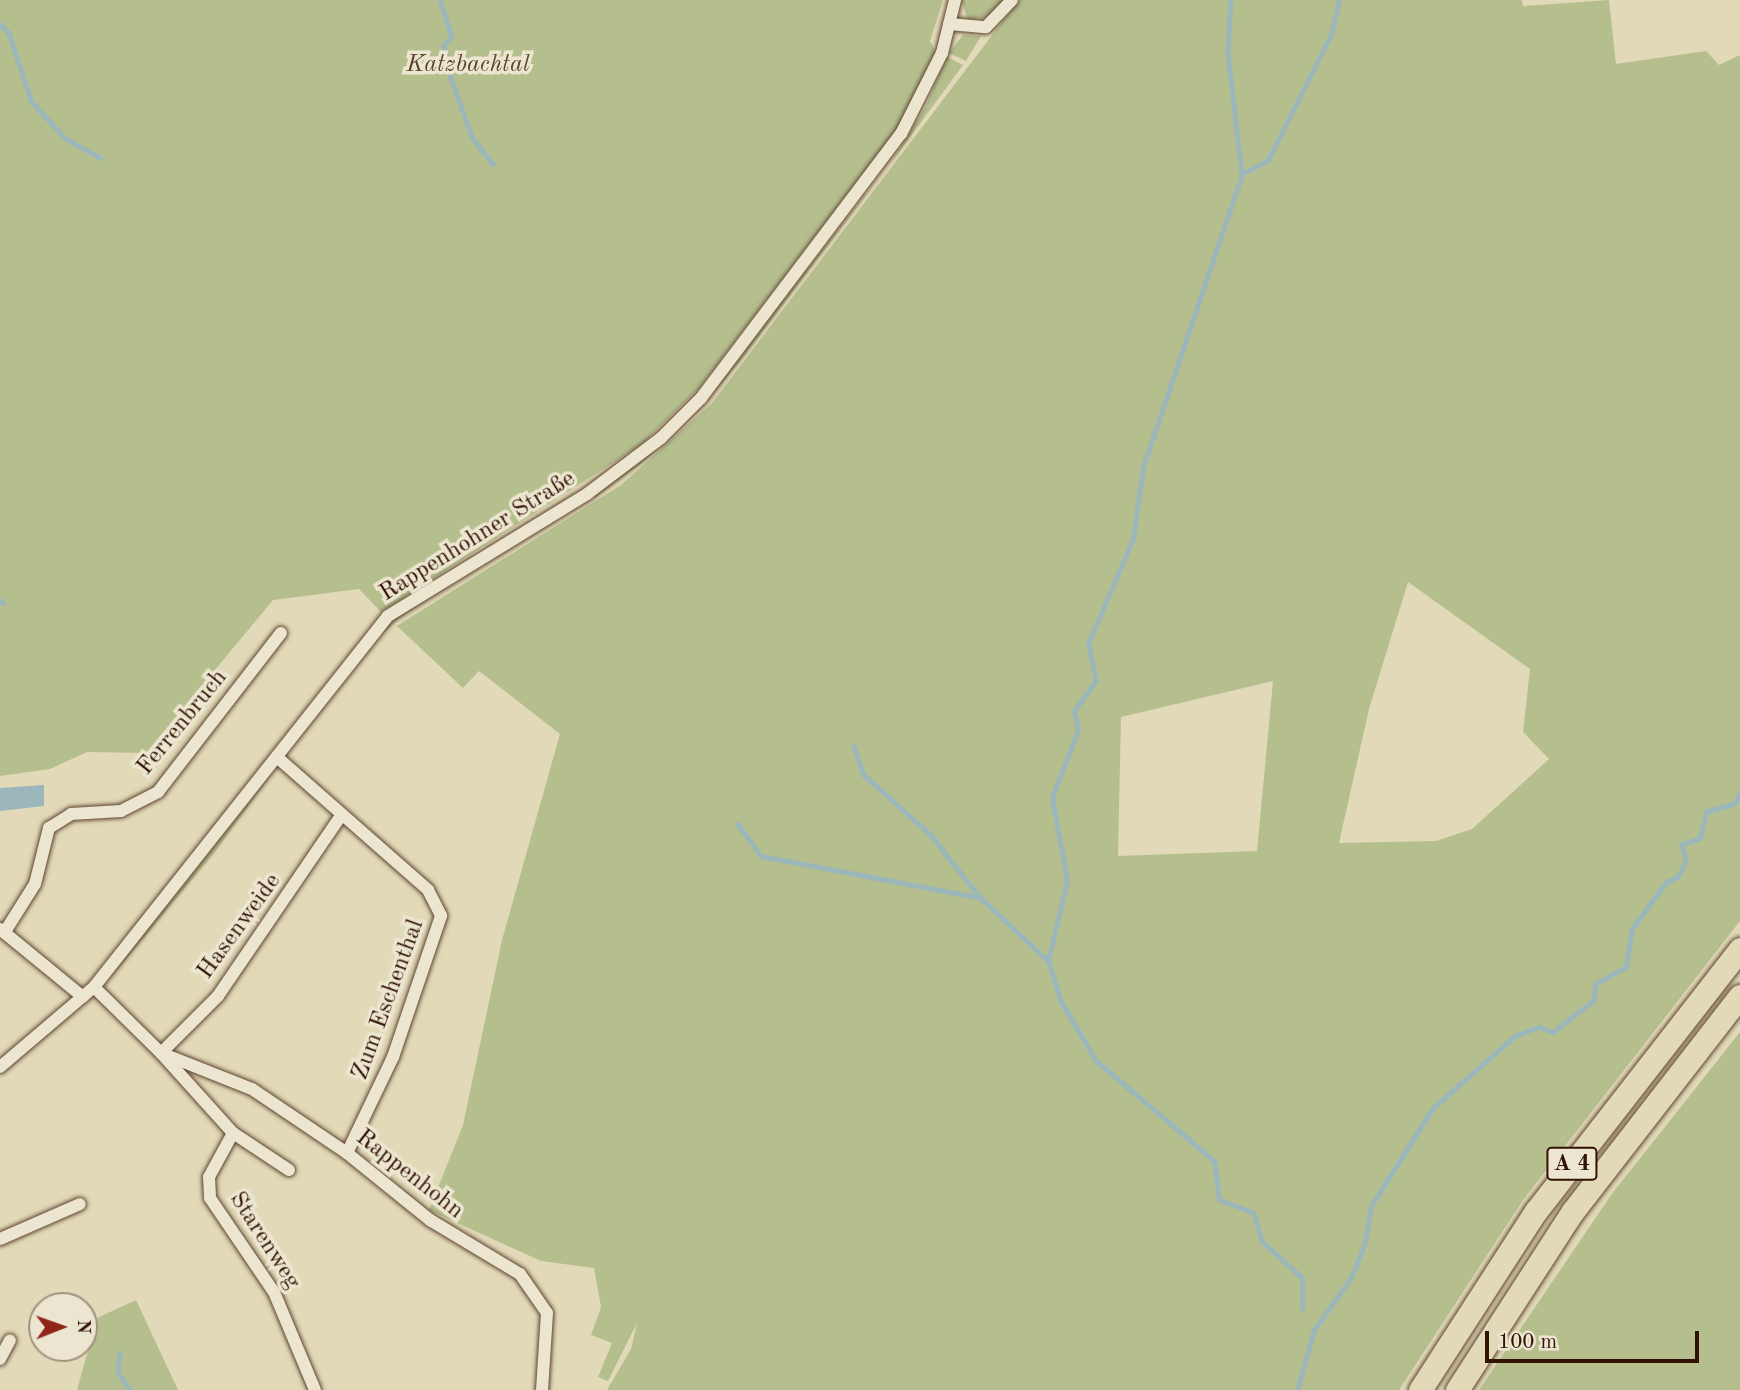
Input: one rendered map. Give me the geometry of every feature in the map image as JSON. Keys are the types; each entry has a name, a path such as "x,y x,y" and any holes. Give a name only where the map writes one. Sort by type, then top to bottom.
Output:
{"highway":[{"name":"A 4","path":"1420,1390 1536,1212 1740,949"},
{"name":"A 4","path":"1457,1390 1573,1211 1740,996"}],"street":[{"name":"Rappenhohner Straße","path":"0,1067 94,987 278,758 362,642 388,616 587,494 661,438 701,398 901,134 932,76 950,24 955,0"},
{"path":"950,24 986,27 1012,0"},
{"name":"Ferrenbruch","path":"83,997 3,929 35,884 49,828 71,814 121,811 158,792 281,633"},
{"name":"Zum Eschenthal","path":"278,758 341,816 429,890 441,916 393,1057 347,1153"},
{"name":"Hasenweide","path":"161,1053 218,996 341,816"},
{"name":"Rappenhohn","path":"94,987 161,1053 233,1133"},
{"name":"Rappenhohn","path":"161,1053 251,1089 347,1153 429,1220 520,1274 535,1290 550,1329 542,1390"},
{"path":"233,1133 289,1170"},
{"name":"Starenweg","path":"233,1133 209,1177 210,1198 283,1321 315,1390"},
{"path":"0,1239 80,1204"},
{"path":"0,1359 10,1340"}],"green space":[{"name":"Katzbachtal","path":"0,0 943,0 930,41 936,52 931,66 896,130 698,389 642,444 381,612 359,589 273,600 146,753 87,752 50,769 0,776"},
{"path":"961,0 1005,0 986,17 968,20"},
{"path":"1019,0 1522,0 1523,6 1609,0 1616,64 1706,51 1719,65 1740,55 1740,921 1523,1200 1399,1390 607,1390 631,1349 637,1323 608,1381 598,1377 612,1343 591,1335 601,1307 594,1268 541,1261 429,1210 463,1125 502,940 560,734 479,671 463,688 397,626 621,485 712,403","holes":["1408,582 1530,669 1523,732 1549,759 1472,829 1436,841 1339,843 1369,709","1273,681 1257,851 1118,856 1121,717"]},
{"path":"963,35 981,36 966,61 949,53"},
{"path":"947,57 963,65 891,163 926,106"},
{"path":"882,174 743,358 710,397 708,395"},
{"path":"699,406 646,460 595,498 593,495"},
{"path":"585,500 405,614 374,641 392,620"},
{"path":"272,774 215,852 110,979 132,949"},
{"path":"1740,1032 1740,1390 1479,1390 1611,1195"},
{"path":"136,1300 178,1390 77,1390 85,1362 98,1362 98,1318"}],"water":[{"path":"44,785 44,806 0,811 0,788"}],"waterway":[{"path":"440,0 452,36 444,46 451,78 473,139 493,164"},
{"path":"1231,0 1228,52 1242,174"},
{"path":"1302,1309 1302,1278 1262,1242 1253,1213 1219,1200 1214,1161 1096,1061 1061,1002 1048,961 1067,881 1052,798 1078,730 1074,711 1096,681 1088,644 1133,539 1143,467 1242,174 1268,160 1331,35 1339,0"},
{"path":"0,24 9,33 32,102 65,138 101,158"},
{"path":"0,600 3,603"},
{"path":"854,746 864,775 930,834 980,897"},
{"path":"1297,1390 1314,1330 1351,1278 1364,1246 1371,1206 1433,1108 1515,1036 1539,1027 1553,1032 1594,1000 1595,984 1626,967 1632,929 1666,882 1678,877 1686,860 1681,845 1700,838 1706,812 1735,803 1740,793"},
{"path":"738,824 761,856 981,898 1048,961"},
{"path":"120,1353 118,1372 130,1390"}]}
